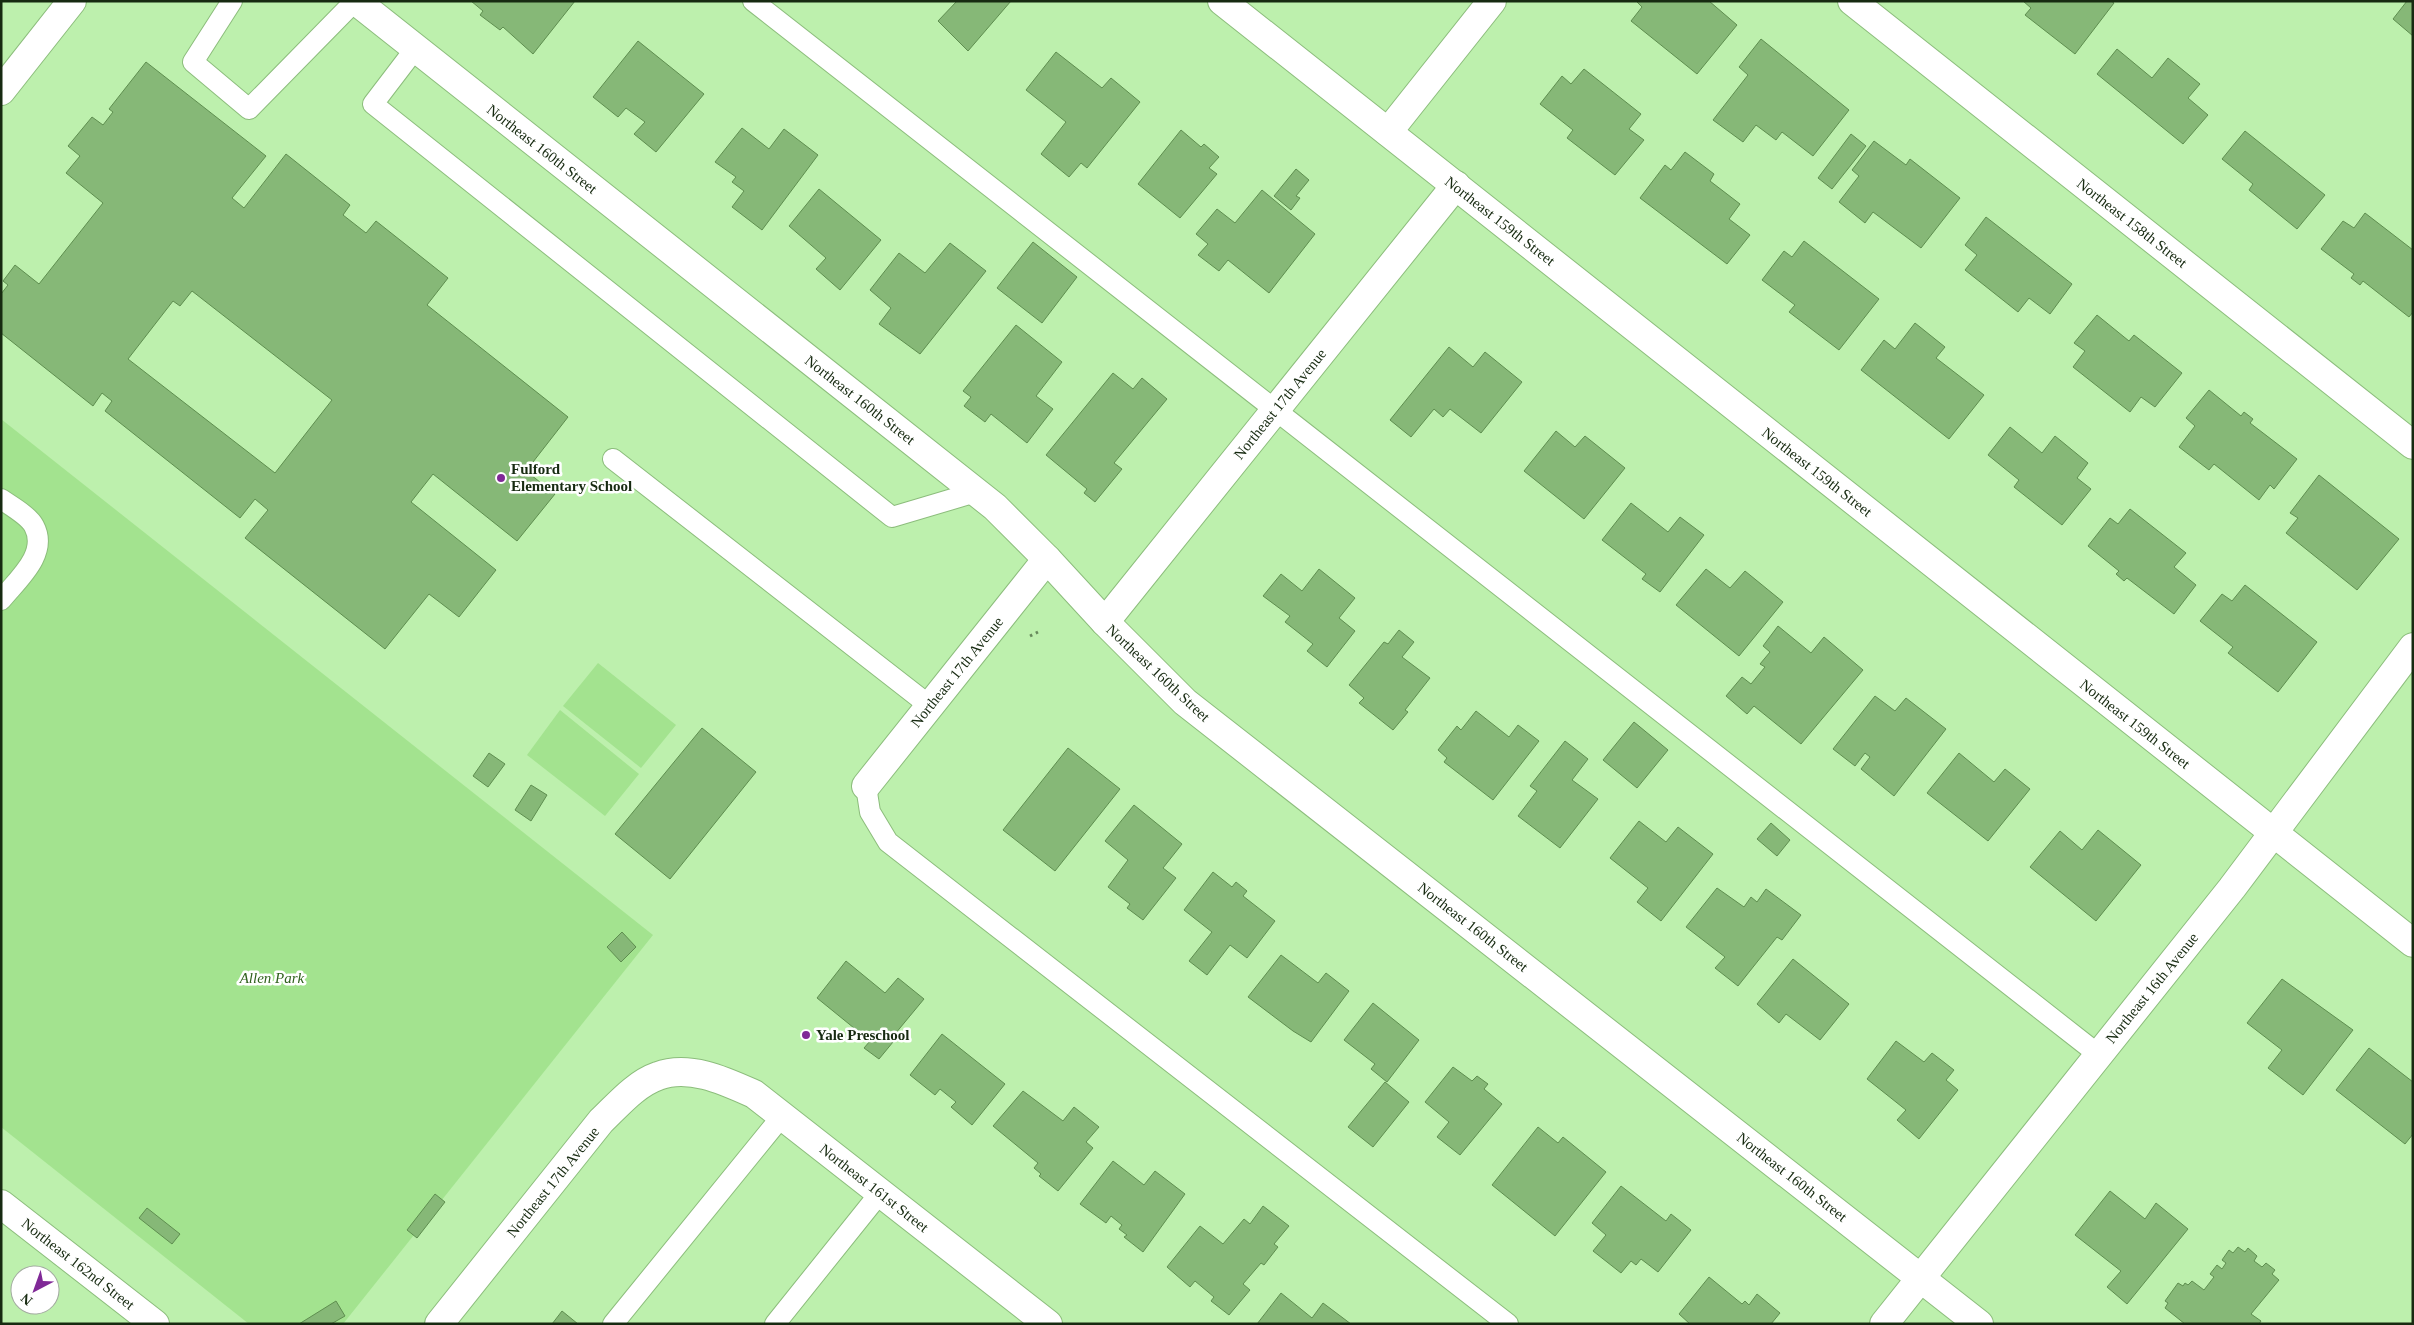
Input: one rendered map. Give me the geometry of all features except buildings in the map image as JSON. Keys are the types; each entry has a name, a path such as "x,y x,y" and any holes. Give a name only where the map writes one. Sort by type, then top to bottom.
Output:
{"street":[{"path":"1,91 72,1"},
{"name":"Northeast 160th Street","path":"355,1 995,507 1185,702 1979,1324"},
{"name":"Northeast 159th Street","path":"1222,1 2413,943"},
{"path":"1388,132 1492,1"},
{"name":"Northeast 158th Street","path":"1852,1 2413,445"},
{"name":"Northeast 17th Avenue","path":"1105,622 1456,186"},
{"name":"Northeast 17th Avenue","path":"866,786 1047,559"},
{"name":"Northeast 16th Avenue","path":"1884,1324 2273,834 2413,647"},
{"name":"Northeast 17th Avenue","path":"439,1324 601,1122 631,1092 658,1075 689,1072"},
{"name":"Northeast 161st Street","path":"689,1072 723,1080 754,1094 1048,1324"},
{"name":"Northeast 162nd Street","path":"1,1204 155,1324"}],"lane":[{"path":"232,1 193,62 249,108 355,1"},
{"path":"753,1 2099,1055"},
{"path":"416,49 373,104 892,517 976,492"},
{"path":"613,459 930,706"},
{"path":"1,498 34,525 40,540 35,558 1,600"},
{"path":"866,786 870,812 888,842 1508,1324"},
{"path":"613,1324 782,1116"},
{"path":"775,1324 880,1193"}],"green space":[{"name":"Allen Park","path":"1,419 653,935 343,1324 249,1324 1,1127"},
{"path":"598,663 676,725 641,768 563,706"},
{"path":"560,710 639,774 605,816 527,755"}],"place":[{"name":"Fulford Elementary School","path":"501,478"},
{"name":"Yale Preschool","path":"806,1035"}]}
